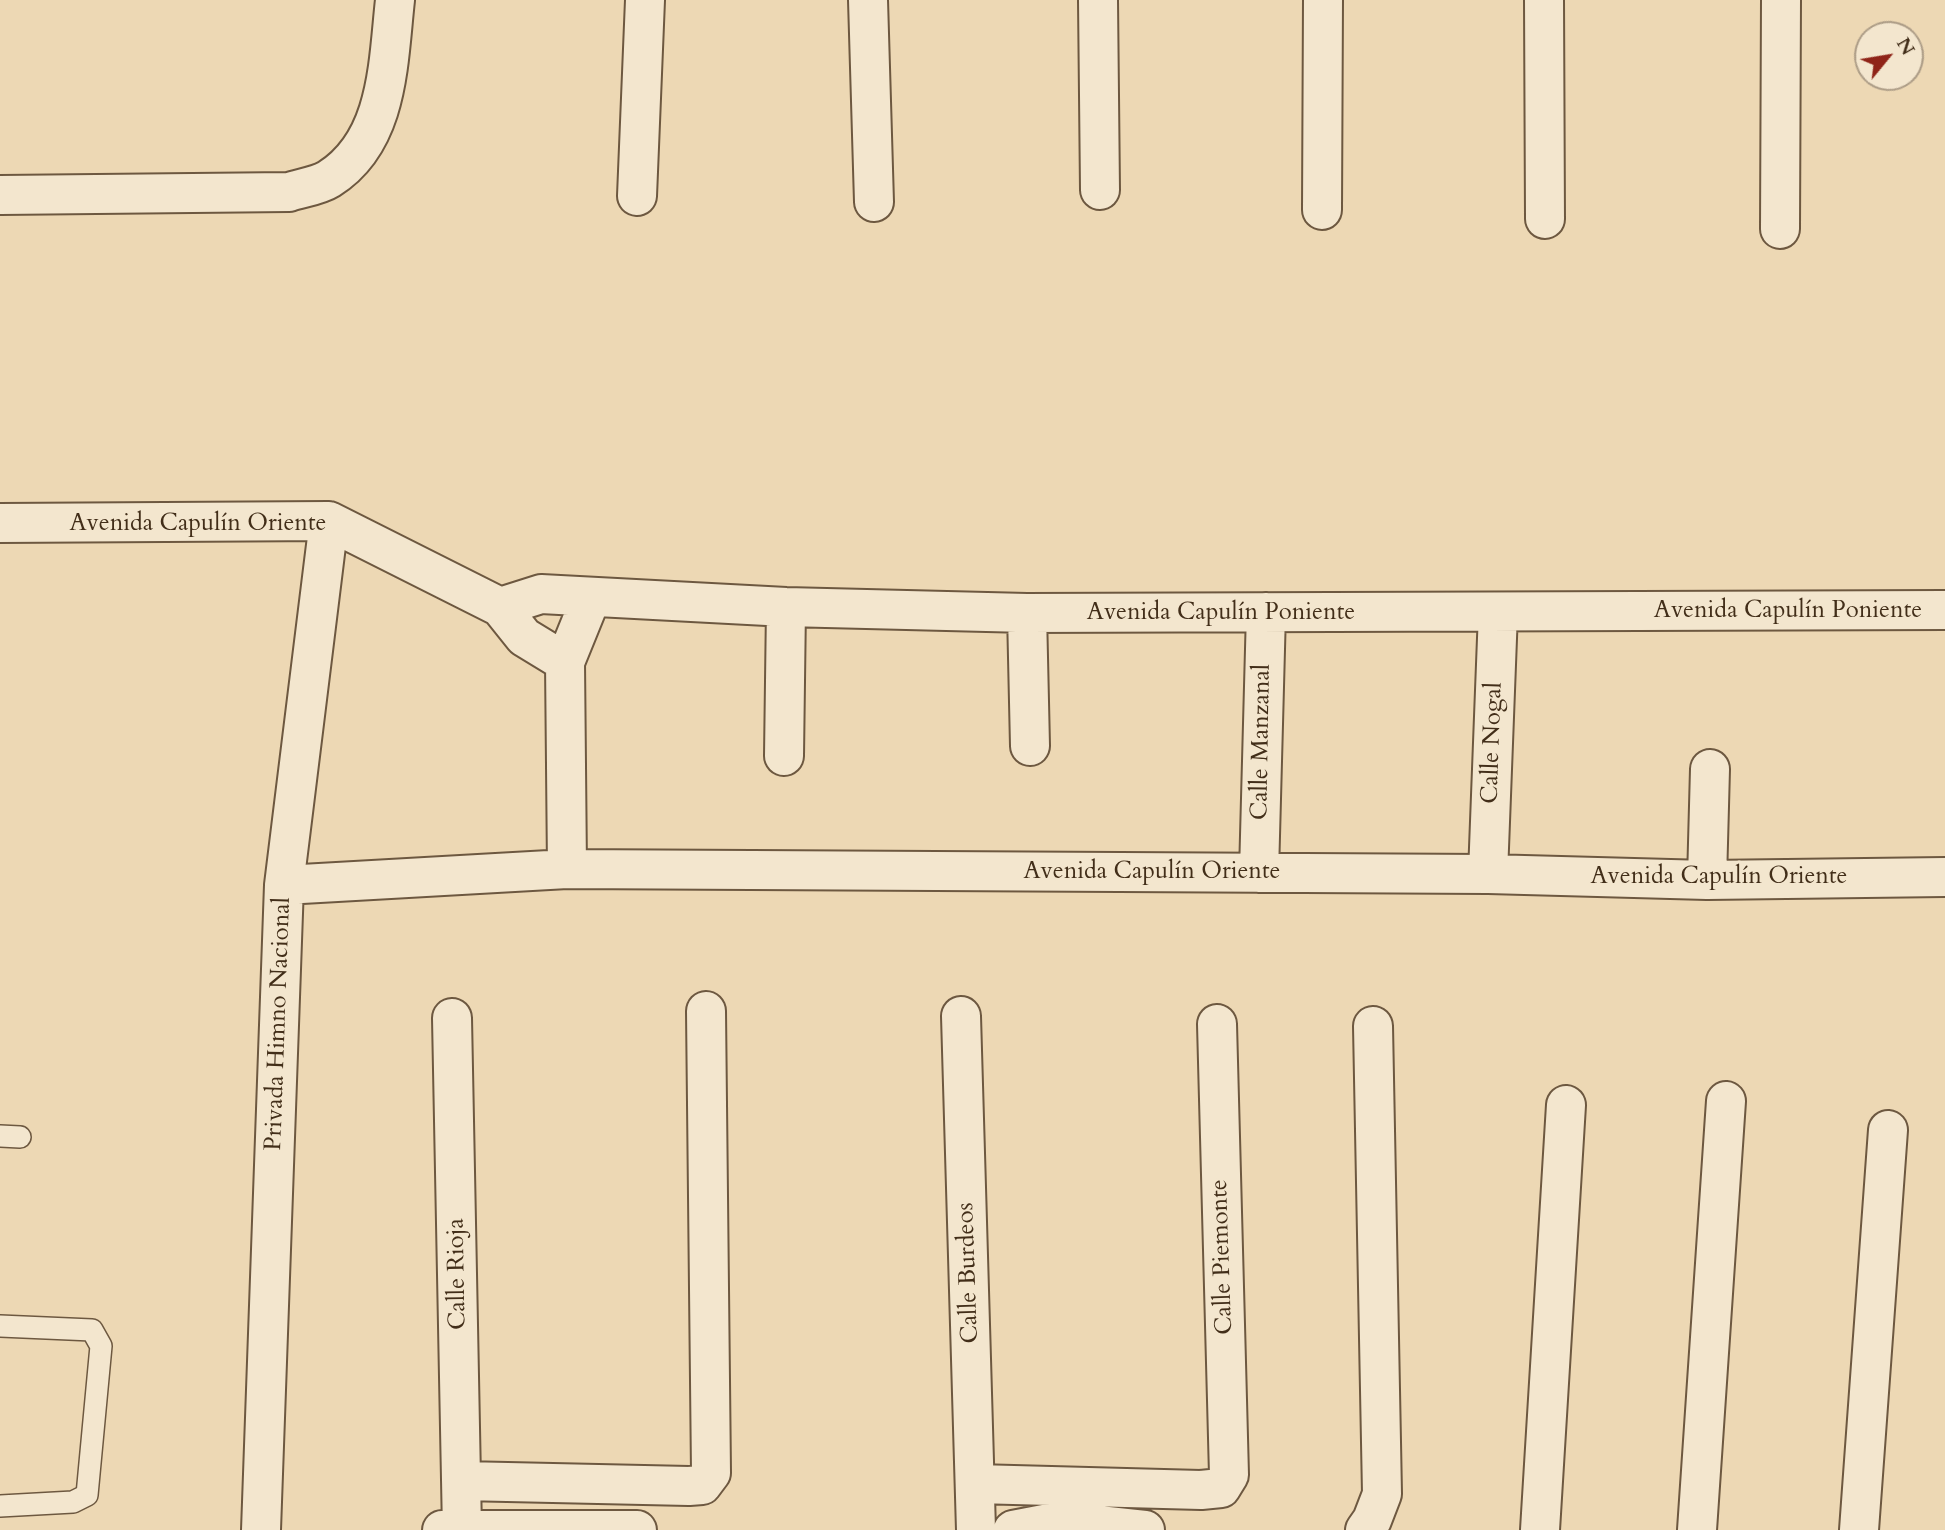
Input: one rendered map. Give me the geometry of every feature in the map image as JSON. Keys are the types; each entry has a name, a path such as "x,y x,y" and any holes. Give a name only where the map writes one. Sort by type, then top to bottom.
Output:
{"street":[{"path":"0,195 289,192 328,180 360,154 378,118 395,0"},
{"path":"637,196 645,0"},
{"path":"868,0 874,202"},
{"path":"1098,0 1100,190"},
{"path":"1322,210 1323,0"},
{"path":"1544,0 1545,219"},
{"path":"1780,229 1781,0"},
{"name":"Avenida Capulín Oriente","path":"0,523 329,521 500,607 524,637 565,662"},
{"name":"Privada Himno Nacional","path":"261,1530 284,885 329,521"},
{"name":"Avenida Capulín Poniente","path":"500,607 541,594 786,607 1027,613 1945,610"},
{"path":"567,869 565,662 591,597"},
{"path":"785,756 786,607"},
{"name":"Calle Manzanal","path":"1259,873 1266,612"},
{"name":"Calle Nogal","path":"1488,874 1497,612"},
{"path":"1027,613 1030,746"},
{"path":"1707,880 1710,769"},
{"name":"Avenida Capulín Oriente","path":"284,885 567,869 1488,874 1707,880 1945,877"},
{"path":"462,1481 702,1485 711,1473 706,1011"},
{"name":"Calle Burdeos","path":"961,1016 976,1530"},
{"name":"Calle Rioja","path":"452,1017 462,1481 455,1530"},
{"name":"Calle Piemonte","path":"976,1485 1221,1489 1229,1475 1217,1024"},
{"path":"1364,1530 1372,1520 1382,1494 1373,1026"},
{"path":"1698,1530 1726,1101"},
{"path":"1540,1530 1566,1105"},
{"path":"1859,1530 1888,1130"},
{"path":"1013,1530 1060,1521 1146,1530"},
{"path":"455,1530 637,1530"}],"lane":[{"path":"0,1326 92,1330 101,1346 88,1495 73,1502 0,1506"}]}
